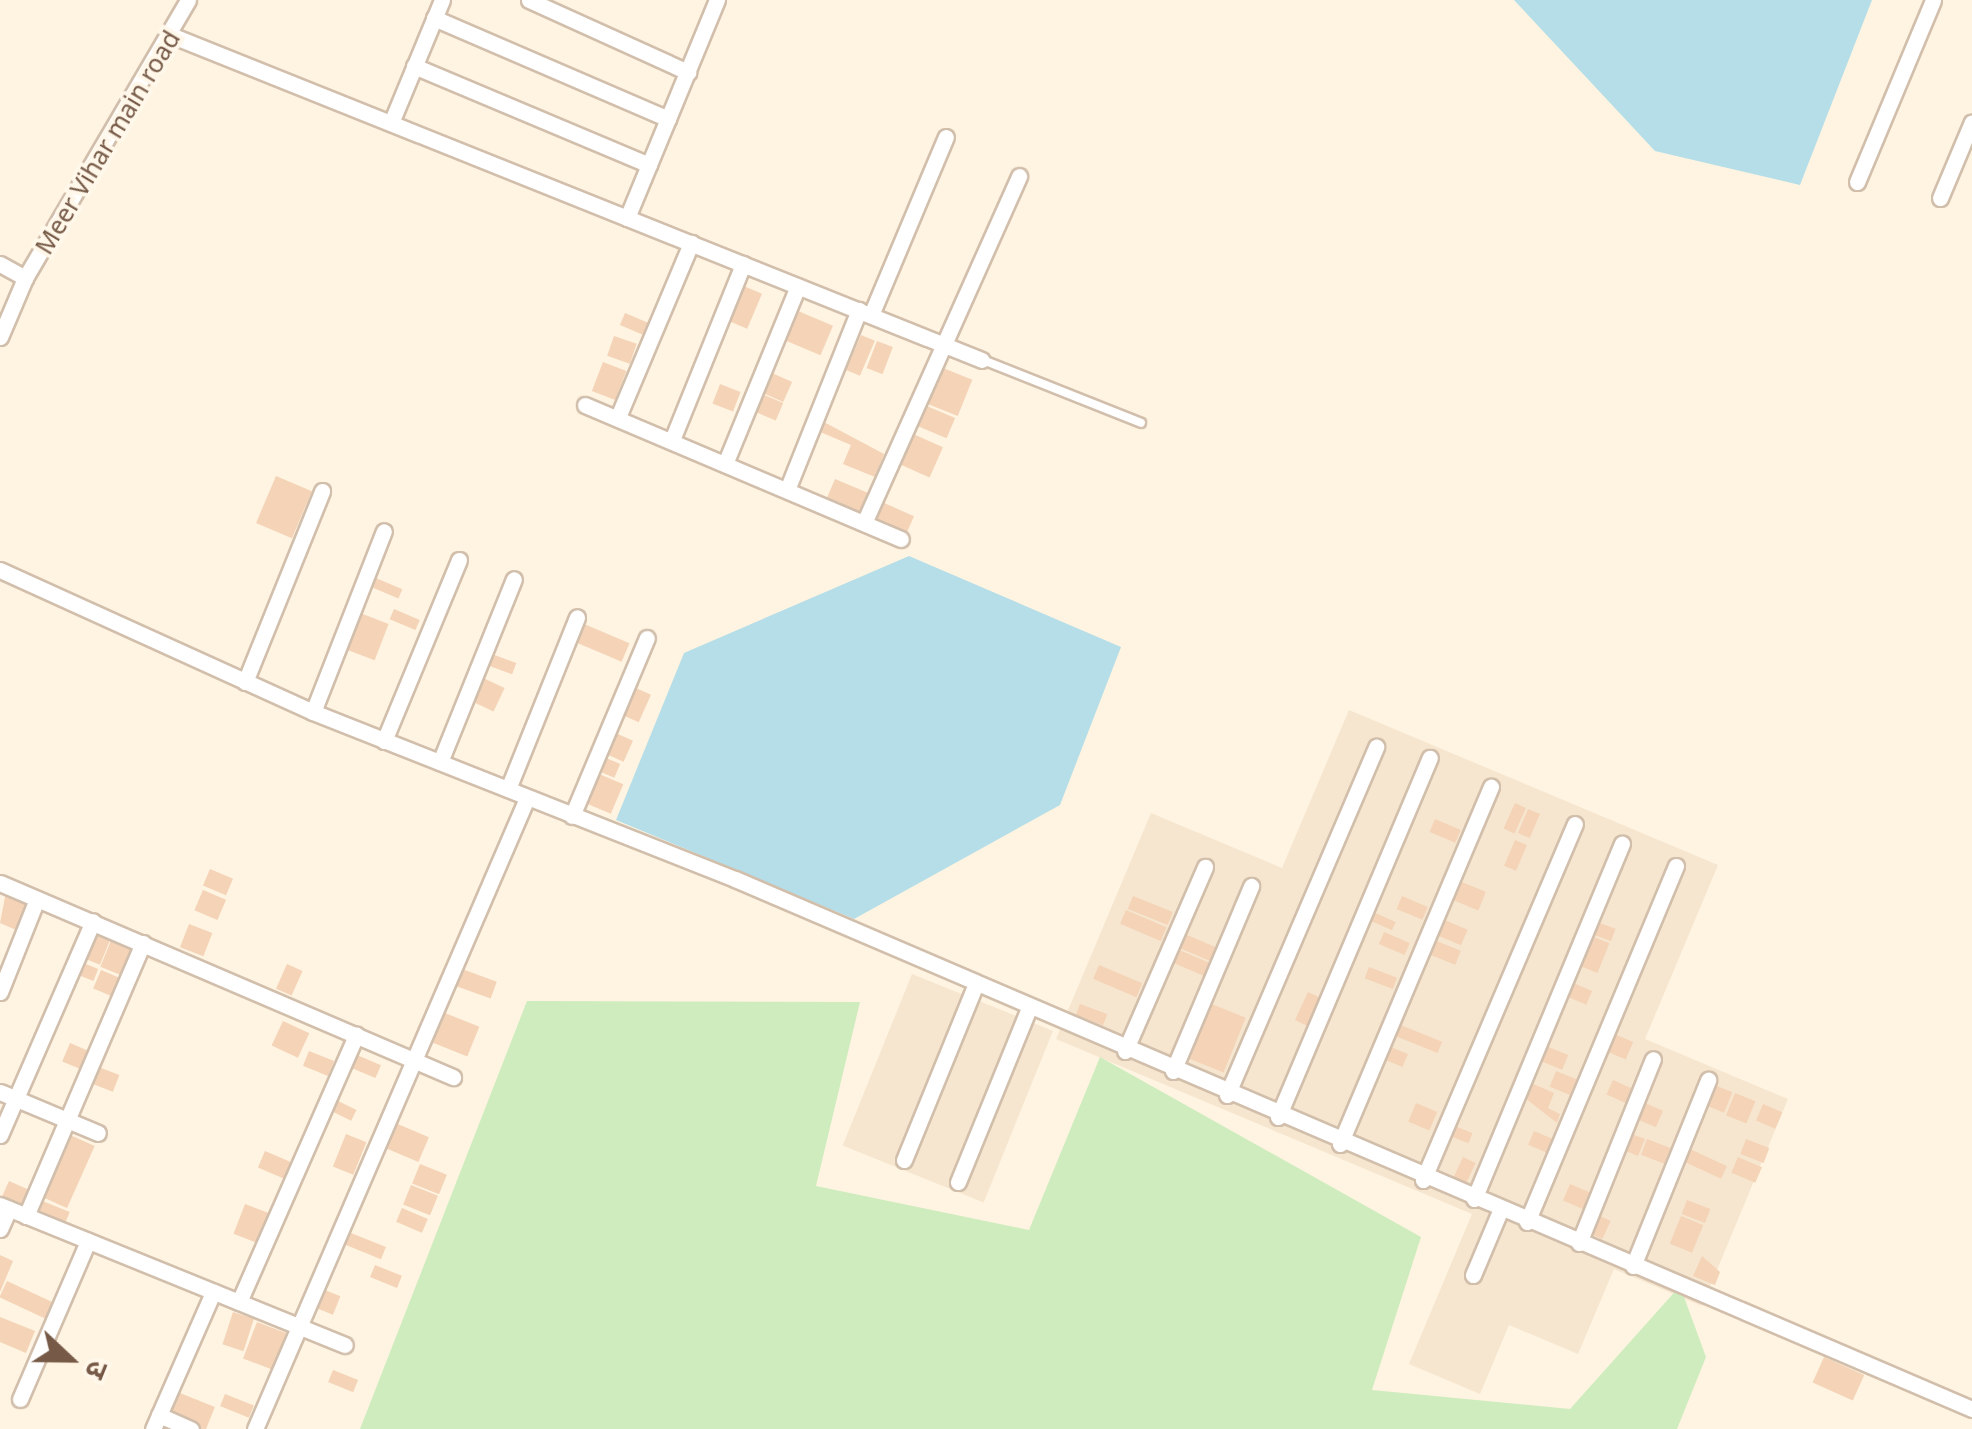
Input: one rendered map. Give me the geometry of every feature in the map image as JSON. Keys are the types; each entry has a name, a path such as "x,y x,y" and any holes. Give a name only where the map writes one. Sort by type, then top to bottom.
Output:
{"street":[{"name":"Meer Vihar main road","path":"0,338 25,278 173,36 188,0"},
{"path":"391,124 442,0"},
{"path":"529,0 688,72"},
{"path":"627,218 718,0"},
{"path":"1857,182 1933,0"},
{"path":"434,18 668,119"},
{"path":"173,36 982,360"},
{"path":"414,66 649,165"},
{"path":"1940,198 1972,122"},
{"path":"786,490 946,137"},
{"path":"864,523 1019,176"},
{"path":"618,417 691,244"},
{"path":"0,264 25,278"},
{"path":"672,440 743,264"},
{"path":"725,464 798,286"},
{"path":"585,405 901,539"},
{"path":"245,682 322,491"},
{"path":"313,712 384,531"},
{"path":"384,741 459,560"},
{"path":"0,570 313,712 508,789 1030,1008 1423,1180 1972,1410"},
{"path":"440,762 514,579"},
{"path":"508,789 577,617"},
{"path":"572,816 647,638"},
{"path":"1228,1095 1376,747"},
{"path":"1278,1117 1430,758"},
{"path":"1340,1144 1491,787"},
{"path":"255,1429 527,798"},
{"path":"1423,1180 1575,824"},
{"path":"1474,1199 1622,844"},
{"path":"1527,1222 1676,866"},
{"path":"1125,1050 1205,867"},
{"path":"0,883 453,1077"},
{"path":"1173,1071 1251,886"},
{"path":"0,992 37,899"},
{"path":"0,1135 8,1096 92,920"},
{"path":"26,1216 143,943"},
{"path":"904,1160 974,986"},
{"path":"958,1182 1030,1008"},
{"path":"239,1302 356,1034"},
{"path":"1579,1243 1652,1059"},
{"path":"1634,1266 1708,1080"},
{"path":"8,1096 98,1133"},
{"path":"0,1229 4,1207 345,1345"},
{"path":"1473,1275 1500,1211"},
{"path":"20,1400 88,1241"},
{"path":"191,1429 156,1422 213,1292"}],"lane":[{"path":"982,360 1141,423"}],"shaded area":[{"path":"1349,710 1718,865 1645,1039 1788,1099 1702,1306 1614,1269 1578,1354 1509,1325 1480,1394 1409,1364 1472,1214 1056,1039 1151,813 1282,868"},
{"path":"912,974 1053,1031 984,1202 843,1146"}],"green space":[{"path":"527,1001 860,1002 816,1186 1029,1230 1100,1057 1421,1237 1372,1390 1570,1409 1680,1286 1706,1357 1677,1429 360,1429"}],"water":[{"path":"1514,0 1872,0 1800,185 1655,151"},
{"path":"909,556 1121,647 1060,805 854,919 616,820 684,653"}],"building":[{"path":"739,284 762,294 747,329 724,319"},
{"path":"798,311 833,326 820,355 785,340"},
{"path":"625,313 648,323 643,335 620,325"},
{"path":"861,335 875,341 860,376 846,370"},
{"path":"614,336 637,344 630,364 607,356"},
{"path":"877,341 893,347 882,374 867,368"},
{"path":"603,362 626,371 615,400 592,391"},
{"path":"938,366 972,380 958,416 923,402"},
{"path":"772,373 792,382 783,402 763,393"},
{"path":"720,384 741,392 733,411 712,404"},
{"path":"762,394 783,403 776,420 755,411"},
{"path":"922,404 955,418 947,438 913,424"},
{"path":"822,421 884,454 875,477 843,464 851,445 818,431"},
{"path":"911,433 943,447 930,477 898,463"},
{"path":"276,476 312,491 292,538 256,523"},
{"path":"835,479 868,493 858,516 825,502"},
{"path":"882,502 914,516 904,538 872,524"},
{"path":"371,576 402,589 398,598 367,585"},
{"path":"394,609 420,620 415,630 390,619"},
{"path":"355,611 389,624 375,660 341,647"},
{"path":"577,621 629,643 622,662 569,639"},
{"path":"489,653 516,663 512,674 485,664"},
{"path":"481,677 505,688 494,712 470,701"},
{"path":"629,685 651,695 639,722 617,712"},
{"path":"611,731 633,741 624,762 602,752"},
{"path":"599,755 620,764 614,778 593,769"},
{"path":"592,771 623,784 611,814 579,800"},
{"path":"1515,803 1526,808 1515,833 1504,829"},
{"path":"1528,809 1540,814 1530,838 1518,833"},
{"path":"1435,819 1461,830 1455,843 1430,832"},
{"path":"1515,840 1527,845 1516,871 1504,866"},
{"path":"210,869 233,879 226,895 203,886"},
{"path":"1459,881 1486,892 1478,910 1452,900"},
{"path":"203,890 226,900 217,920 194,910"},
{"path":"6,892 34,904 21,932 0,923"},
{"path":"1133,896 1173,912 1168,925 1128,909"},
{"path":"1402,896 1428,907 1422,920 1397,909"},
{"path":"1126,910 1167,927 1161,941 1120,924"},
{"path":"1371,911 1396,922 1392,930 1367,919"},
{"path":"1440,918 1468,930 1461,945 1433,934"},
{"path":"1594,921 1616,929 1611,941 1590,933"},
{"path":"189,924 212,933 203,956 180,947"},
{"path":"89,928 111,937 100,965 78,956"},
{"path":"1180,932 1220,949 1214,963 1174,946"},
{"path":"1384,932 1410,943 1405,955 1379,944"},
{"path":"1589,935 1609,943 1597,973 1577,965"},
{"path":"112,938 132,946 121,975 100,967"},
{"path":"1434,940 1461,951 1455,965 1428,954"},
{"path":"1172,947 1216,966 1211,979 1167,960"},
{"path":"76,960 98,969 93,981 71,972"},
{"path":"287,964 303,971 292,996 276,989"},
{"path":"1099,965 1142,983 1136,997 1093,979"},
{"path":"1369,967 1397,978 1393,989 1365,978"},
{"path":"462,969 497,982 491,999 456,986"},
{"path":"101,970 120,978 113,997 93,988"},
{"path":"1571,982 1592,991 1586,1005 1565,996"},
{"path":"1308,992 1321,998 1308,1026 1295,1020"},
{"path":"1204,1001 1246,1018 1224,1073 1182,1056"},
{"path":"1080,1004 1107,1014 1103,1025 1076,1015"},
{"path":"445,1013 479,1027 467,1057 433,1043"},
{"path":"283,1021 309,1033 298,1058 272,1045"},
{"path":"1393,1022 1442,1042 1438,1053 1389,1033"},
{"path":"1612,1033 1633,1042 1626,1059 1605,1050"},
{"path":"70,1043 89,1051 82,1070 62,1061"},
{"path":"1384,1044 1408,1054 1402,1067 1379,1057"},
{"path":"1546,1046 1568,1055 1562,1070 1540,1061"},
{"path":"309,1051 334,1061 328,1076 303,1066"},
{"path":"357,1055 381,1065 375,1078 352,1068"},
{"path":"96,1066 119,1075 113,1092 90,1083"},
{"path":"1556,1071 1576,1079 1570,1095 1550,1087"},
{"path":"1613,1080 1638,1091 1631,1106 1606,1095"},
{"path":"1531,1083 1554,1093 1548,1108 1560,1114 1557,1123 1525,1098"},
{"path":"1712,1084 1732,1092 1724,1113 1704,1104"},
{"path":"1735,1093 1755,1101 1746,1123 1726,1115"},
{"path":"334,1099 356,1110 351,1121 329,1110"},
{"path":"1640,1101 1663,1111 1656,1127 1633,1118"},
{"path":"1416,1103 1437,1112 1429,1130 1408,1121"},
{"path":"1763,1104 1782,1112 1775,1129 1756,1121"},
{"path":"393,1122 429,1137 418,1162 382,1147"},
{"path":"1452,1125 1473,1133 1469,1143 1448,1135"},
{"path":"1534,1131 1553,1139 1547,1153 1528,1145"},
{"path":"1624,1131 1645,1139 1638,1156 1621,1149 1629,1143 1621,1140"},
{"path":"346,1134 366,1142 353,1175 333,1166"},
{"path":"70,1135 95,1146 67,1208 42,1197"},
{"path":"1647,1139 1670,1148 1664,1164 1641,1155"},
{"path":"1746,1139 1769,1148 1764,1163 1740,1154"},
{"path":"1688,1148 1727,1166 1721,1179 1682,1161"},
{"path":"265,1151 295,1164 288,1180 258,1168"},
{"path":"1463,1157 1476,1163 1466,1183 1454,1177"},
{"path":"1738,1157 1762,1167 1755,1183 1731,1173"},
{"path":"420,1164 447,1175 439,1194 412,1183"},
{"path":"9,1181 31,1191 23,1209 1,1199"},
{"path":"1570,1184 1594,1194 1587,1211 1563,1201"},
{"path":"411,1185 438,1196 430,1215 403,1204"},
{"path":"40,1200 70,1212 65,1223 36,1211"},
{"path":"1687,1200 1710,1209 1705,1223 1682,1214"},
{"path":"245,1204 271,1214 260,1244 234,1234"},
{"path":"402,1208 428,1219 422,1233 396,1222"},
{"path":"1598,1215 1611,1221 1602,1239 1590,1233"},
{"path":"1681,1216 1703,1225 1692,1253 1670,1244"},
{"path":"346,1231 386,1247 381,1259 341,1243"},
{"path":"0,1255 13,1261 0,1292"},
{"path":"1702,1256 1720,1272 1715,1285 1693,1276"},
{"path":"375,1265 402,1276 397,1288 370,1277"},
{"path":"7,1281 53,1303 46,1319 0,1298"},
{"path":"320,1288 340,1296 333,1315 313,1307"},
{"path":"233,1312 254,1319 243,1351 222,1344"},
{"path":"0,1317 35,1331 26,1353 0,1342"},
{"path":"257,1322 286,1333 272,1370 243,1358"},
{"path":"1824,1357 1864,1375 1853,1400 1813,1383"},
{"path":"333,1370 358,1380 353,1392 328,1382"},
{"path":"175,1391 215,1407 206,1429 165,1415"},
{"path":"225,1394 254,1406 249,1418 220,1406"}]}
